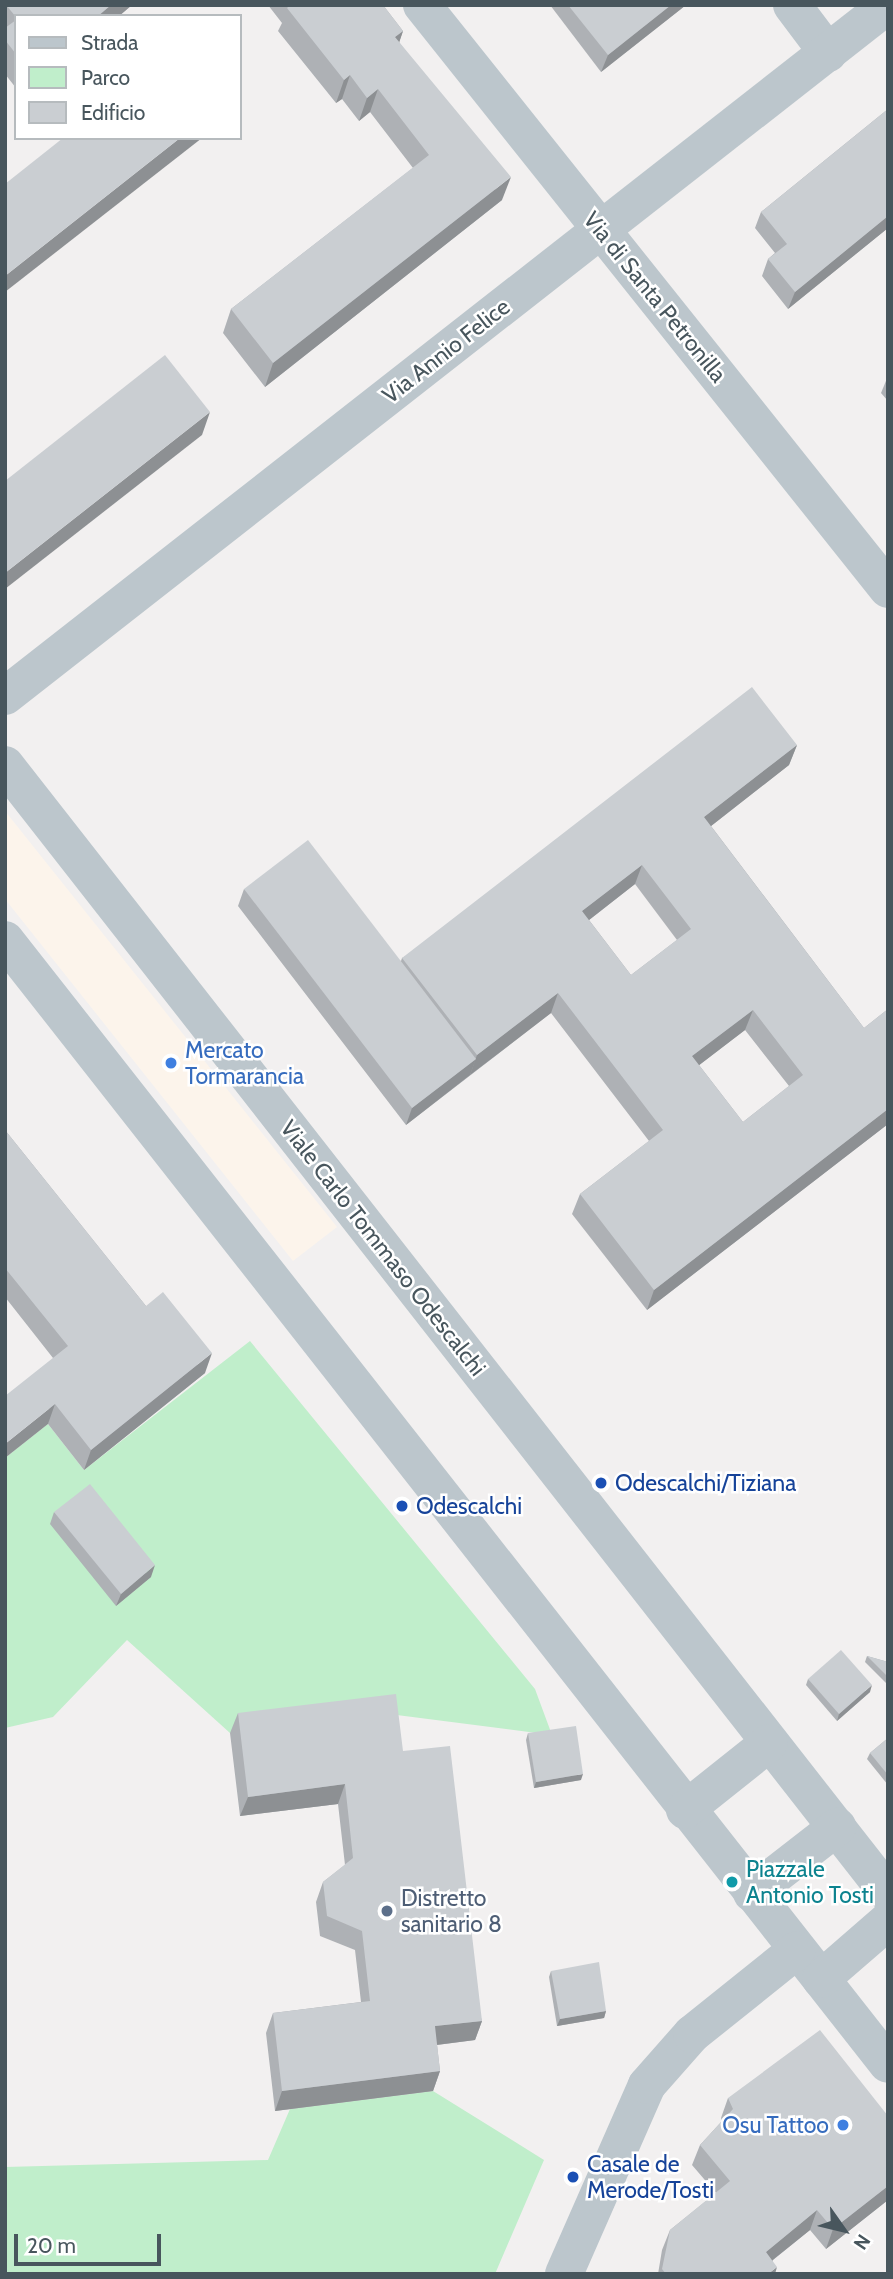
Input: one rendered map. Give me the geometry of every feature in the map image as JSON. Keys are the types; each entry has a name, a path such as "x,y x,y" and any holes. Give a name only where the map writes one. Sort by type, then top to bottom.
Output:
{"street":[{"name":"Via di Santa Petronilla","path":"422,5 888,589"},
{"path":"792,5 828,53"},
{"name":"Via Annio Felice","path":"5,696 599,228 888,5"},
{"name":"Viale Carlo Tommaso Odescalchi","path":"5,765 769,1743"},
{"path":"11,958 888,2064"},
{"path":"685,1810 769,1743 888,1893"},
{"path":"752,1893 837,1827"},
{"path":"821,1979 888,1922"},
{"path":"564,2274 638,2099 692,2034 796,1950"}],"shaded area":[{"name":"Mercato Tormarancia","path":"5,811 337,1227 293,1261 5,899"}],"green space":[{"path":"250,1341 535,1689 552,1735 389,1714 230,1733 127,1640 53,1717 5,1728 5,1458 48,1424 84,1470"},
{"path":"433,2091 544,2160 495,2274 5,2274 5,2167 268,2160 290,2109"}],"building":[{"path":"6,5 111,5 100,14 14,15"},
{"path":"290,5 383,5 403,31 395,37 511,177 273,363 231,309 429,155 378,89 367,98 350,75 344,80 287,8"},
{"path":"568,5 671,5 608,55"},
{"path":"14,21 14,51 5,40 5,28"},
{"path":"888,109 888,216 795,292 768,259 787,244 761,212"},
{"path":"60,140 177,140 5,276 5,184"},
{"path":"165,355 210,412 5,573 5,481"},
{"path":"752,687 797,745 704,817 864,1028 888,1009 888,1109 654,1290 580,1194 663,1130 558,993 477,1055 402,958","holes":["642,865 691,929 631,975 582,911","753,1010 803,1075 743,1122 692,1056"]},
{"path":"308,840 476,1059 412,1108 244,889"},
{"path":"5,1130 146,1306 163,1292 212,1353 91,1450 55,1404 5,1444 5,1396 68,1346 5,1268"},
{"path":"90,1484 155,1565 121,1594 54,1512"},
{"path":"841,1650 872,1685 839,1714 808,1679"},
{"path":"867,1656 888,1662 888,1677"},
{"name":"Distretto sanitario 8","path":"396,1694 403,1751 450,1746 482,2021 435,2026 440,2071 282,2091 273,2013 370,2001 362,1931 327,1916 323,1882 353,1858 345,1784 248,1797 238,1713"},
{"path":"576,1726 583,1774 536,1782 528,1733"},
{"path":"888,1738 888,1775 870,1753"},
{"path":"599,1962 606,2011 560,2019 551,1971"},
{"path":"820,2030 888,2116 888,2186 833,2229 817,2210 766,2252 777,2267 768,2274 666,2274 662,2269 670,2230 730,2181 700,2145 733,2109 728,2098"}],"place":[{"name":"Mercato Tormarancia","path":"171,1063"},
{"name":"Odescalchi/Tiziana","path":"601,1483"},
{"name":"Odescalchi","path":"402,1506"},
{"name":"Piazzale Antonio Tosti","path":"732,1882"},
{"name":"Distretto sanitario 8","path":"387,1911"},
{"name":"Osu Tattoo","path":"843,2125"},
{"name":"Casale de Merode/Tosti","path":"573,2177"}]}
